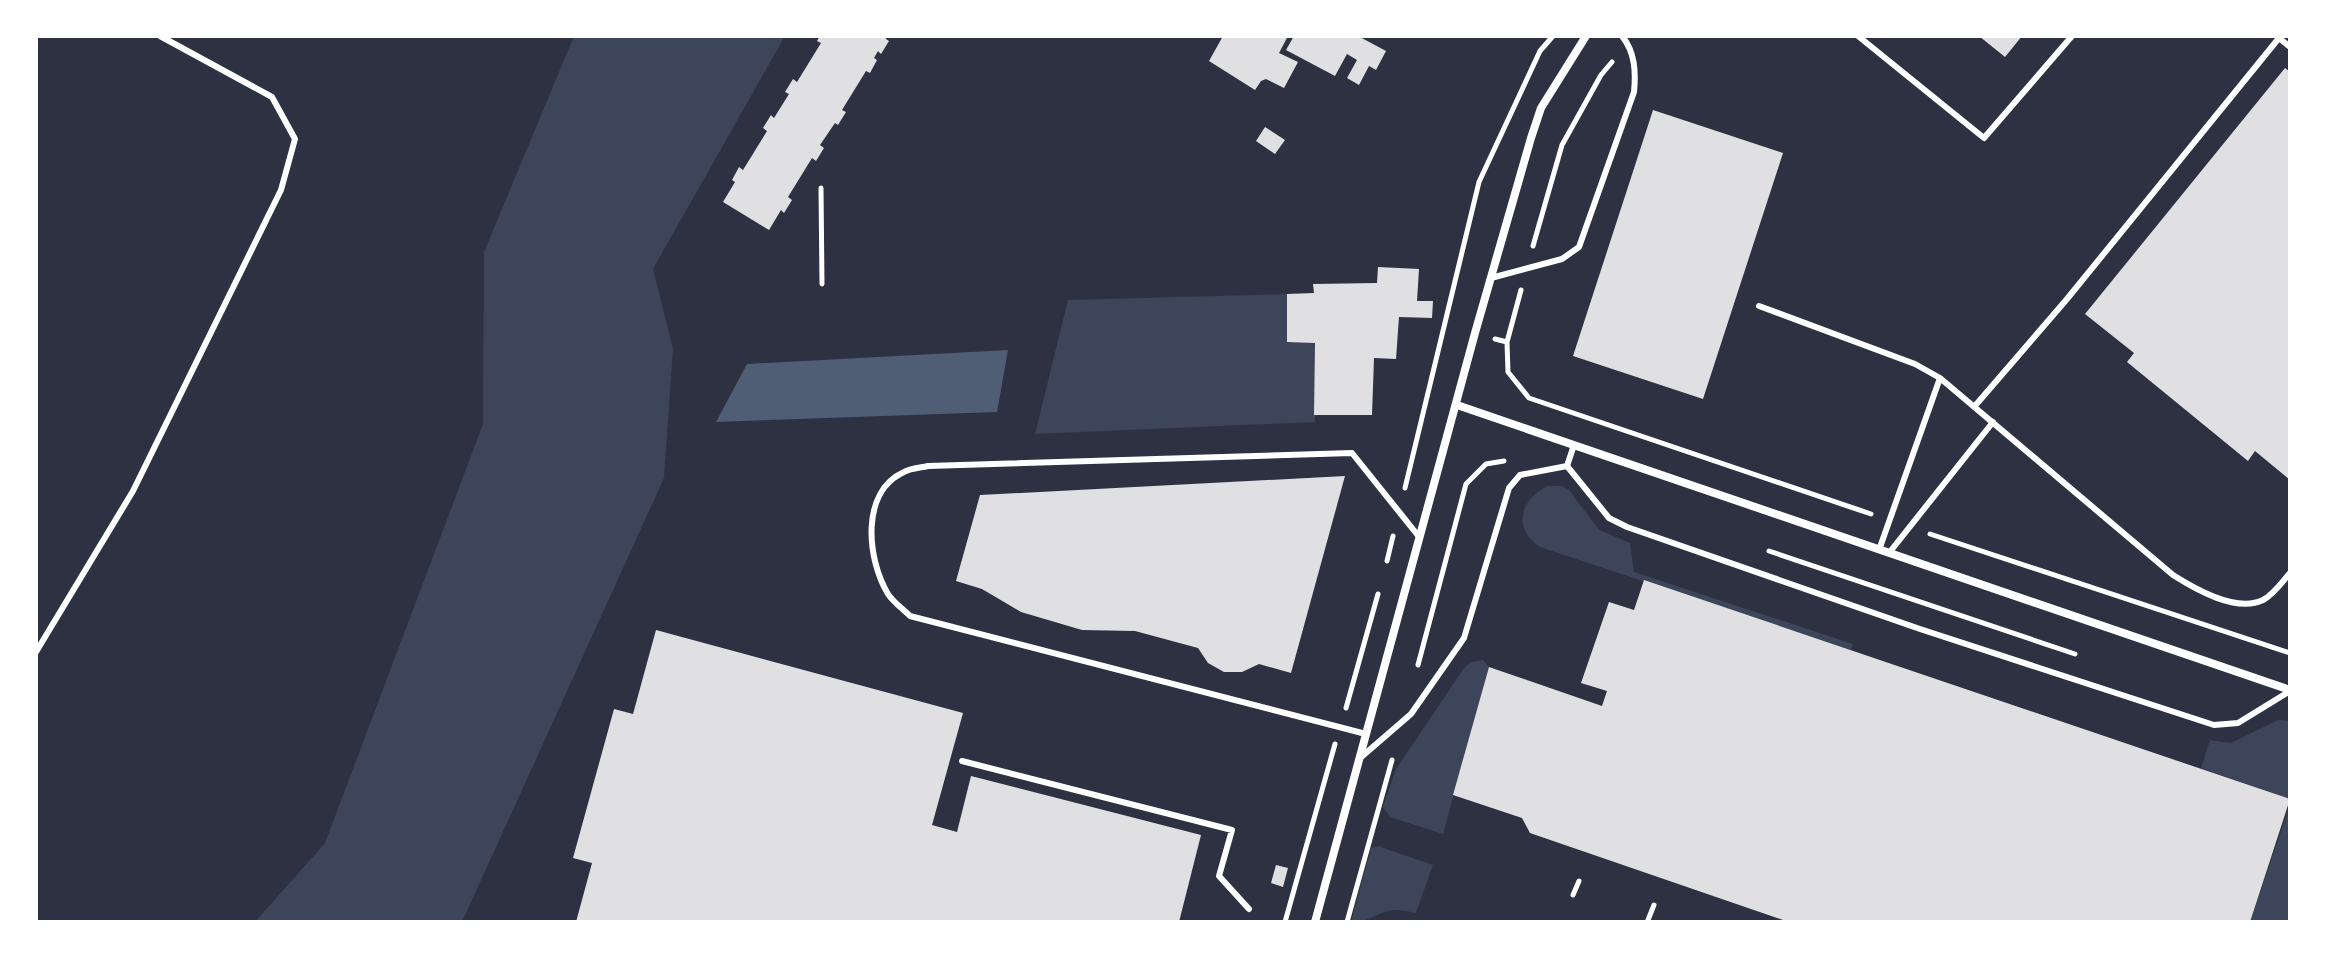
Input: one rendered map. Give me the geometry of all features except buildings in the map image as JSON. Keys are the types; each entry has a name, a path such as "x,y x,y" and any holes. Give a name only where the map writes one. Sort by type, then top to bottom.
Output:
{"street":[{"path":"1315,922 1475,333 1541,108 1582,37"},
{"path":"1457,405 2290,690"}],"lane":[{"path":"36,652 140,477 281,190 295,139 272,97 160,36"},
{"path":"1491,278 1562,259 1579,247 1634,92 1636,71 1622,36"},
{"path":"1858,36 1984,138 2072,36"},
{"path":"1974,407 2067,299 2279,38 2290,47"},
{"path":"1759,306 1915,364 1940,378 2173,575 2195,589 2228,601 2261,601 2275,591 2290,573"},
{"path":"1884,552 1890,520 1940,378"},
{"path":"1884,552 1909,527 1993,422"},
{"path":"1567,466 1574,445"},
{"path":"1366,734 910,616 889,596 875,567 871,536 875,507 885,485 904,471 928,466 1352,453 1420,538"},
{"path":"1567,466 1609,518 1627,527 1920,629 2214,725 2238,723 2290,690"},
{"path":"1359,759 1411,714 1464,638 1509,488 1520,475 1567,466"},
{"path":"962,761 1232,830 1219,876 1249,909"}],"path":[{"path":"1385,570 1479,182 1540,51 1553,36"},
{"path":"1627,43 1601,75 1562,145 1507,342 1508,372 1529,398 1890,520"},
{"path":"821,188 822,284"},
{"path":"1475,333 1507,342"},
{"path":"1909,527 2290,653"},
{"path":"1763,549 2079,655"},
{"path":"1285,922 1381,584"},
{"path":"1573,895 1579,881"},
{"path":"1648,920 1654,905"}],"shaded area":[{"path":"574,36 785,36 653,269 673,349 664,478 462,922 255,922 325,843 483,424 484,252"},
{"path":"1287,294 1315,343 1315,422 1035,434 1068,300"},
{"path":"1008,350 997,412 716,422 747,364"},
{"path":"1547,486 1562,486 1569,490 1599,530 1630,543 1634,572 1853,644 1851,650 1540,547 1525,531 1523,515 1531,499"},
{"path":"1483,660 1489,667 1443,834 1390,817 1383,807 1396,769 1464,668 1471,662"},
{"path":"2278,720 2290,721 2290,799 2201,768 2210,740 2231,743"},
{"path":"2290,805 2290,922 2250,922"},
{"path":"1378,846 1433,865 1416,913 1390,911 1351,922 1371,848"}]}
